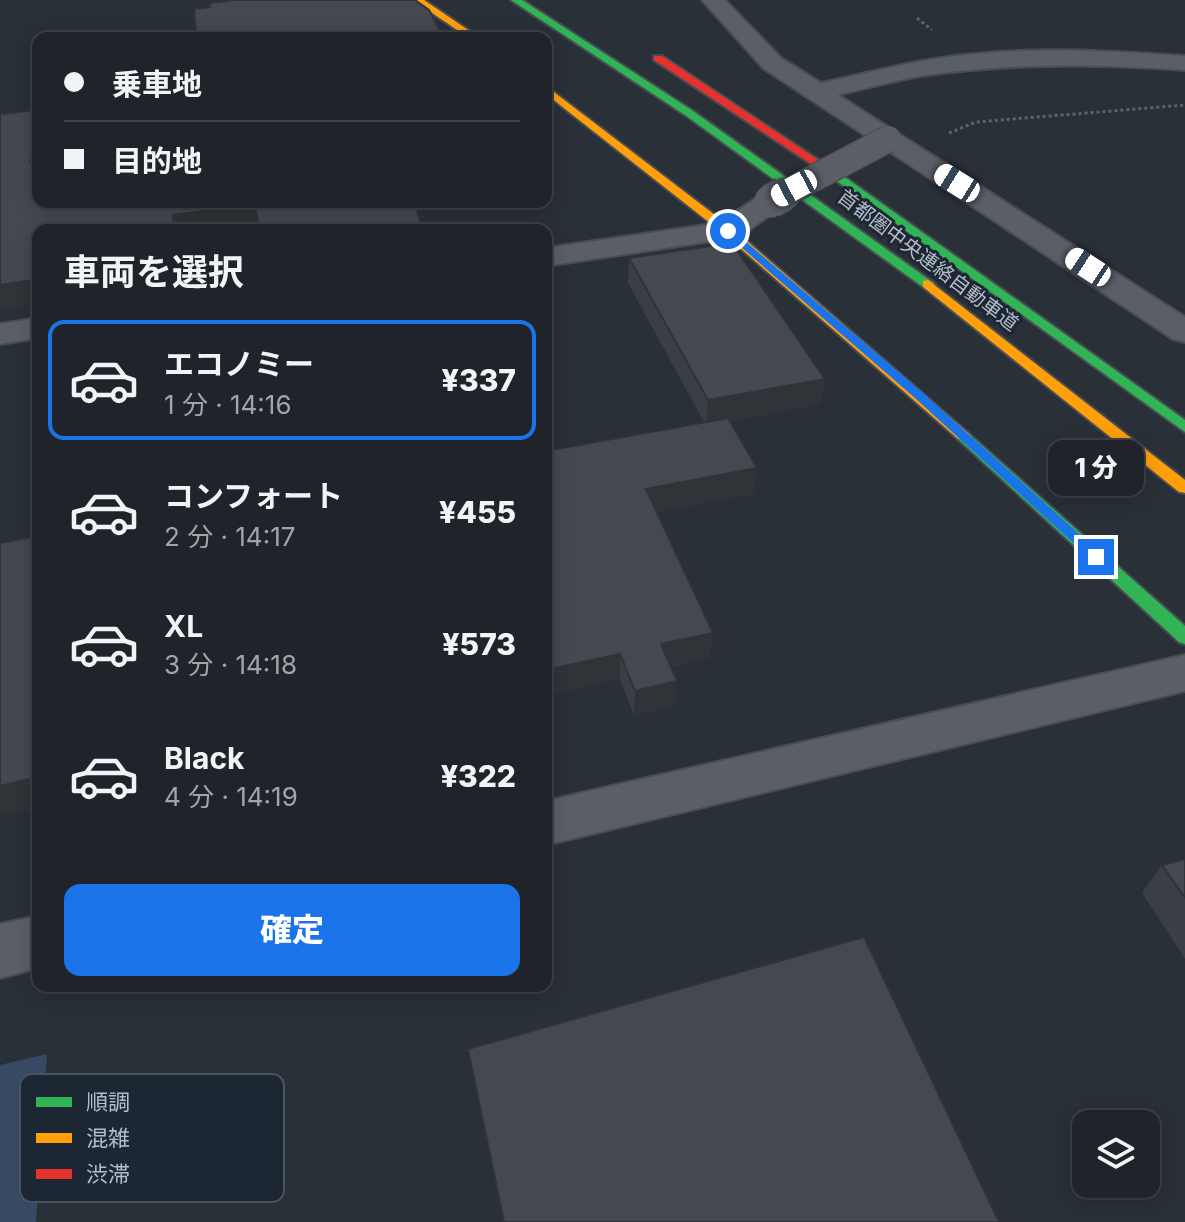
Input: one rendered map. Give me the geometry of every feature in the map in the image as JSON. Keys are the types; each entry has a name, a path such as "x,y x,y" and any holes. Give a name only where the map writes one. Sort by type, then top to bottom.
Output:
{"main road":[{"path":"418,0 466,32"},
{"name":"首都圏中央連絡自動車道","path":"516,0 689,113 933,288 1185,488"},
{"name":"首都圏中央連絡自動車道","path":"640,47 730,102 828,169 1185,427"},
{"path":"552,94 728,231 919,396 1185,637"}],"street":[{"path":"713,0 772,63 1185,332"},
{"path":"817,92 924,68 973,62 1100,57 1185,63"},
{"path":"552,256 728,231 771,201 896,144"},
{"path":"0,334 32,329"},
{"path":"552,822 1185,673"},
{"path":"0,951 32,943"}],"path":[{"path":"896,144 976,122 1185,105"}],"water":[{"path":"47,1054 46,1074 20,1074 20,1202 37,1202 36,1222 0,1222 0,1065"}],"building":[{"path":"234,0 415,0 429,10 441,32 196,32 194,9 210,7 210,3"},
{"path":"32,110 32,208 225,208 173,215 174,224 32,224 32,280 0,285 0,114"},
{"path":"256,208 416,208 421,224 258,224"},
{"path":"732,243 825,379 708,400 629,258"},
{"path":"728,418 757,468 646,489 713,633 661,644 677,681 635,691 620,654 552,669 552,450"},
{"path":"32,537 32,778 0,786 0,543"},
{"path":"1185,859 1185,898 1162,865"},
{"path":"864,937 999,1222 504,1222 468,1049"}],"traffic: fast":[{"path":"516,0 689,113 928,284"},
{"path":"838,177 1185,427"},
{"path":"963,436 1185,637"}],"traffic: slow":[{"path":"418,0 466,32"},
{"path":"552,94 728,231 963,436"},
{"path":"928,284 1185,488"}],"traffic: jam":[{"path":"658,58 838,177"}],"route":[{"path":"728,231 919,396 1096,557"}]}
